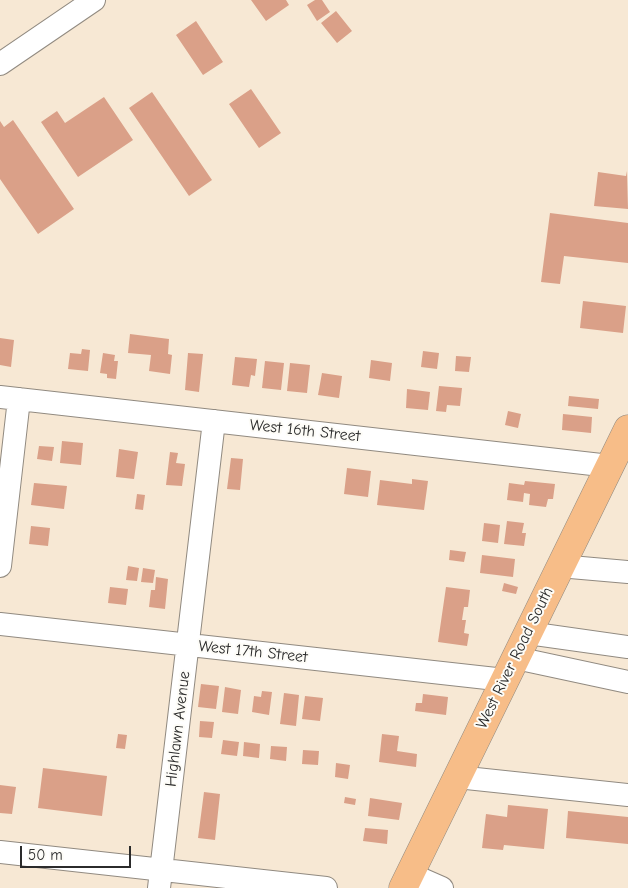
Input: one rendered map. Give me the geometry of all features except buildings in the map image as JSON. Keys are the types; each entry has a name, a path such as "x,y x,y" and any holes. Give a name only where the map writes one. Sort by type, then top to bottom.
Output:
{"main road":[{"name":"West River Road South","path":"407,881 511,669 559,566 628,429"}],"street":[{"path":"0,64 94,0"},
{"path":"0,566 10,398"},
{"name":"West 16th Street","path":"10,398 610,466"},
{"name":"Highlawn Avenue","path":"160,879 214,421"},
{"path":"559,566 628,572"},
{"name":"West 17th Street","path":"0,624 188,645 511,669 628,682"},
{"path":"528,633 628,647"},
{"path":"457,777 628,796"},
{"path":"0,852 160,879 326,888"},
{"path":"407,881 442,888"}]}
